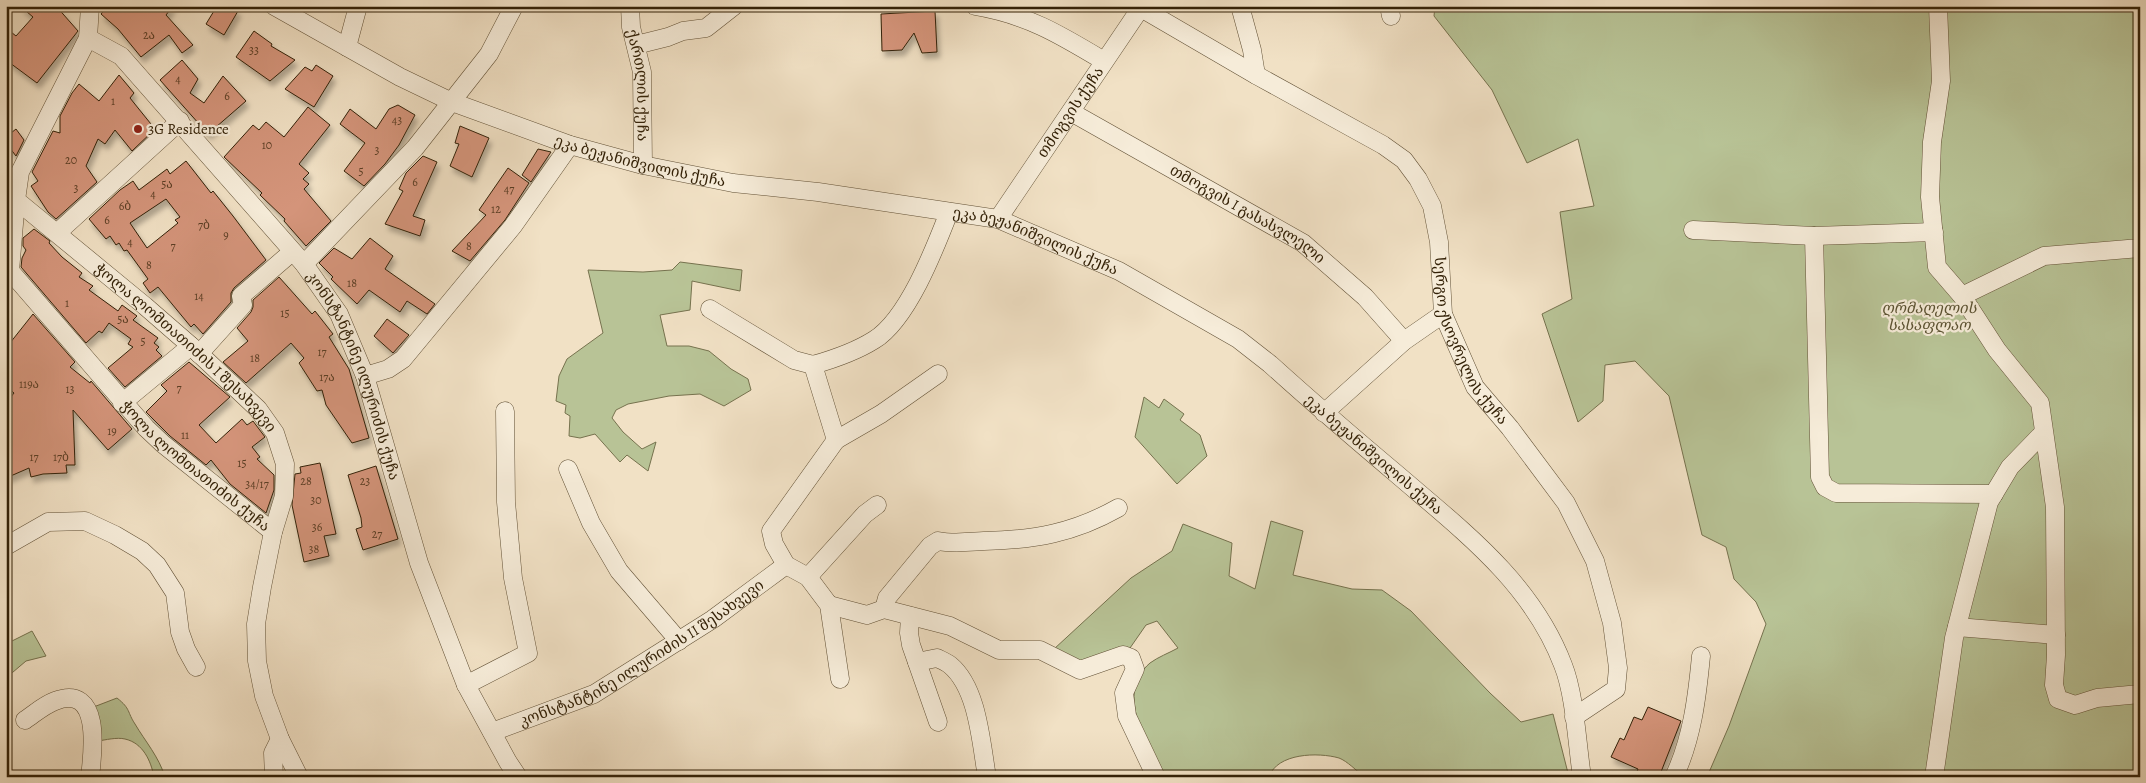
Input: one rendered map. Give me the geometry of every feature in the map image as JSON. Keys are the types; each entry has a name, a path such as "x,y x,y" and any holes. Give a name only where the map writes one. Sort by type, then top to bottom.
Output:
{"street":[{"path":"11,194 20,172 88,38 90,6"},
{"name":"ეკა ბეჟანიშვილის ქუჩა","path":"274,6 400,77 452,102 570,145 642,165 733,183 818,192 998,219 1119,271 1238,339 1270,364 1324,413 1486,551 1526,598 1554,644 1564,666 1574,717 1582,777"},
{"path":"347,47 358,6"},
{"path":"122,402 195,350 244,304 241,296 298,258 415,148 489,54 514,6"},
{"name":"ქართლის ქუჩა","path":"630,6 632,27 642,72 642,165"},
{"path":"636,45 668,38 683,31 706,28 734,6"},
{"path":"975,6 1003,11 1049,28 1104,61"},
{"path":"1240,6 1252,50 1256,75"},
{"path":"1938,6 1941,81 1932,142 1930,197 1937,268 1962,296 1997,350 2040,403 2055,507 2056,635 2054,685 2058,699 2075,705 2097,698 2140,694"},
{"name":"თმოგვის ქუჩა","path":"998,219 1141,7"},
{"name":"სერგო ქსოვრელის ქუჩა","path":"1141,7 1256,75 1383,145 1404,160 1414,173 1432,206 1439,242 1443,314 1475,387 1510,428 1566,503 1595,561 1612,623 1618,675 1616,689 1574,717"},
{"name":"კონსტანტინე ილურიძის ქუჩა","path":"88,38 121,56 180,121 298,258 339,314 365,376 419,563 466,685 518,777"},
{"name":"თმოგვის I გასასვლელი","path":"1070,112 1303,243 1365,297 1404,341"},
{"path":"57,233 180,121"},
{"path":"365,376 388,369 403,359 513,226 570,145"},
{"name":"ჭოლა ლომთათიძის I შესახვევი","path":"11,194 145,306 258,409 276,433 285,464 284,496 273,532"},
{"name":"ჭოლა ლომთათიძის ქუჩა","path":"11,194 8,275 162,444 273,532 256,624 257,660 264,696 280,739 299,777"},
{"path":"710,309 794,360 814,366 836,359 876,340 897,319 933,252 949,212"},
{"path":"1694,230 1814,236 1934,232"},
{"path":"1814,236 1820,477 1825,487 1836,493 1994,494"},
{"path":"1962,296 2044,256 2140,248"},
{"path":"1324,413 1404,341 1443,314"},
{"path":"814,366 836,440"},
{"path":"840,680 829,605 808,577 786,565 774,544 771,531 836,440 881,414 938,374"},
{"path":"466,685 528,653 513,578 506,502 505,411"},
{"path":"1934,777 1957,627 1989,502 2010,467 2043,433"},
{"path":"568,469 591,524 619,571 679,641"},
{"path":"808,577 865,514 878,505"},
{"path":"884,609 887,598 930,546 938,541 949,543 1008,541 1052,534 1093,522 1118,508"},
{"path":"6,546 48,522 85,521 115,535 142,551 157,565 175,593 180,632 186,649 196,667"},
{"name":"კონსტანტინე ილურიძის II შესახვევი","path":"492,732 594,694 713,619 786,565"},
{"path":"829,605 867,615 884,609 950,626 999,650 1040,650 1080,670 1123,655 1131,658 1135,669 1124,693 1127,716 1156,777"},
{"path":"910,616 908,633 938,722"},
{"path":"1957,627 2056,635"},
{"path":"1674,777 1684,757 1696,705 1701,656"},
{"path":"917,662 937,658 950,665 966,687 977,716 987,777"},
{"path":"25,720 54,701 75,700 83,704 90,716 93,729 90,777"},
{"path":"274,777 273,753 280,739"}],"green space":[{"name":"ღრმაღელის სასაფლაო","path":"1435,6 2140,6 2140,777 1707,777 1729,726 1766,624 1756,602 1734,579 1726,547 1702,535 1669,396 1635,361 1605,365 1603,401 1578,422 1542,314 1572,299 1560,212 1594,206 1578,139 1527,163 1492,90 1434,16"},
{"path":"680,262 742,270 740,291 692,281 690,310 660,315 667,346 689,346 709,351 731,369 748,379 751,390 724,406 700,394 669,396 628,404 616,410 612,418 623,432 642,449 656,442 648,471 627,455 620,462 595,434 580,438 569,436 570,416 565,413 566,405 556,401 559,376 567,359 603,333 588,270 643,272 672,270"},
{"path":"1144,397 1159,408 1164,399 1184,414 1180,420 1200,435 1207,456 1177,484 1135,437"},
{"path":"1271,521 1303,531 1293,575 1352,589 1382,590 1411,611 1490,693 1521,722 1553,714 1569,777 1364,777 1339,758 1310,755 1299,756 1280,763 1273,769 1269,777 1163,777 1143,735 1134,704 1135,689 1140,675 1150,663 1178,648 1157,621 1146,625 1130,648 1081,667 1054,649 1131,578 1172,551 1183,524 1232,543 1229,576 1255,589"},
{"path":"32,631 46,656 26,661 6,678 6,644"},
{"path":"117,698 127,708 156,756 165,777 154,777 151,765 137,744 118,738 98,741 91,708"}],"building":[{"path":"20,6 56,6 78,31 37,83 6,60 6,28 16,36 33,17"},
{"path":"108,6 173,6 166,15 193,45 182,53 169,35 141,57 118,29 101,14"},
{"path":"217,6 230,6 238,11 224,35 206,24"},
{"path":"935,11 937,52 922,53 914,33 902,50 882,51 881,14"},
{"path":"254,31 272,44 271,46 295,60 270,81 236,57"},
{"path":"182,60 198,79 190,93 204,103 223,76 246,101 208,134 160,80"},
{"path":"316,65 333,76 314,107 285,89 305,67 312,71"},
{"path":"119,75 134,93 130,98 155,129 132,151 115,130 105,144 98,139 86,166 97,182 56,219 48,212 31,186 38,181 32,172 53,131 60,133 60,116 79,84 99,101"},
{"path":"398,105 415,115 399,145 385,164 364,186 344,171 365,143 340,124 350,109 376,129 389,109"},
{"path":"308,107 330,125 299,164 309,173 303,179 309,184 304,189 331,221 306,246 284,221 285,219 260,195 262,193 224,157 253,125 259,130 266,122 284,137"},
{"path":"460,126 489,138 472,177 450,166 459,144 455,143"},
{"path":"16,129 24,140 16,156 6,143 6,137"},
{"path":"538,149 551,152 531,182 522,175"},
{"path":"423,156 437,162 413,216 425,220 420,236 385,224 403,191 399,189 406,173"},
{"path":"186,161 211,193 213,191 266,260 234,288 231,293 231,302 203,334 194,324 191,327 158,287 150,293 143,283 148,279 127,250 124,251 119,243 116,245 110,236 106,239 89,219 120,190 133,181 139,190 167,169 170,174","holes":["166,199 180,217 175,220 178,223 147,248 130,223"]},
{"path":"508,168 529,183 505,220 470,261 452,251 486,215 479,210"},
{"path":"34,229 50,241 49,243 62,257 82,273 79,277 93,286 89,290 118,311 122,305 137,316 133,320 158,338 154,343 159,347 156,350 162,356 125,387 108,368 133,347 128,344 131,339 109,323 102,333 99,331 86,343 21,267 22,258 26,250 23,246 23,238"},
{"path":"370,238 393,256 385,269 435,304 427,314 407,301 400,312 369,290 357,304 331,279 333,277 319,263 334,248 352,259"},
{"path":"279,277 312,314 315,311 333,334 329,337 349,369 369,438 352,443 326,405 322,390 317,391 299,363 304,358 291,343 246,383 223,362 248,341 237,328 251,312 253,300"},
{"path":"33,314 75,362 70,367 90,383 91,381 132,429 108,450 73,410 75,465 66,465 67,473 43,474 31,477 29,468 6,478 6,403 14,393 6,386 6,348"},
{"path":"387,319 409,335 393,353 374,336"},
{"path":"189,362 230,397 199,425 216,443 242,419 247,425 253,421 265,437 252,447 260,457 257,459 274,475 274,490 266,513 230,484 211,460 206,465 170,436 146,412 167,391 161,385"},
{"path":"320,463 336,534 324,536 329,556 304,562 292,505 295,474 301,473 300,467"},
{"path":"376,466 398,539 363,550 356,529 362,527 361,518 348,475"},
{"path":"1648,707 1681,721 1659,777 1635,777 1638,769 1611,757 1620,738 1624,740 1634,717 1642,720"}],"place":[{"name":"3G Residence","path":"138,129"}]}
